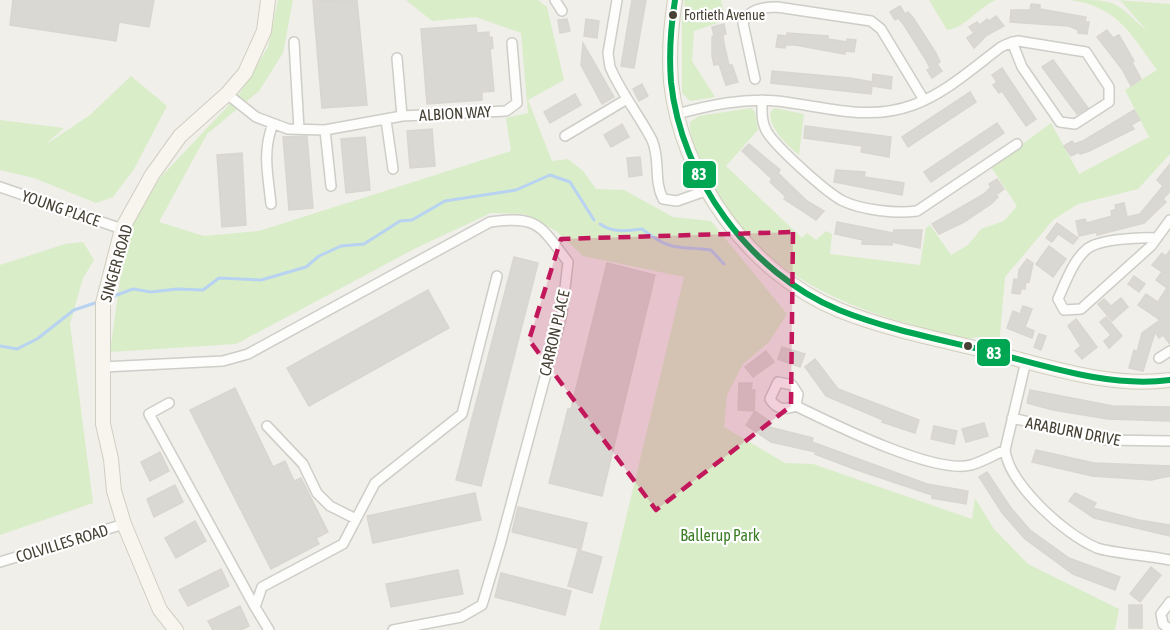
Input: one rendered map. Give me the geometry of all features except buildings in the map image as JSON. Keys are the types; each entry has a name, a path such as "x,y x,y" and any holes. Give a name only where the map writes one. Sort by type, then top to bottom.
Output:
{"street":[{"name":"SINGER ROAD","path":"176,630 160,610 124,524 114,492 111,459 104,424 103,303 122,229 152,175 180,136 227,94 245,73 264,31 268,0"},
{"path":"555,0 562,11"},
{"path":"617,0 608,53 610,67 652,141 658,159 656,186 663,199 678,201 708,190"},
{"path":"675,0 671,80 677,114 693,162 718,209 774,270 805,292 837,309 877,323 1026,361 1109,379 1138,382 1170,380"},
{"path":"755,79 743,23 749,13 767,7 777,7 871,21 881,29 924,100"},
{"path":"677,114 716,104 762,100 851,113 892,110 924,100 1012,42 1024,41 1086,52 1109,87 1109,102 1075,124 1060,122 1022,67 1012,42"},
{"path":"294,42 299,129"},
{"name":"ALBION WAY","path":"227,94 256,117 273,124 299,129 325,130 402,116 506,111 517,103 512,44"},
{"name":"ALBION WAY","path":"397,58 402,116"},
{"path":"565,136 627,99"},
{"path":"762,100 764,125 774,140 831,193 854,205 904,212 922,209 1017,144"},
{"path":"386,120 393,169"},
{"path":"271,204 265,155 266,142 273,124"},
{"path":"325,130 331,186"},
{"name":"YOUNG PLACE","path":"0,187 122,229"},
{"name":"CARRON PLACE","path":"104,367 223,361 248,354 490,222 514,218 540,225 568,262 561,314 482,605 461,617 393,630"},
{"path":"1157,238 1134,236 1087,248 1072,269 1058,299 1064,310 1081,309 1157,238 1170,220"},
{"path":"255,607 262,587 343,544 375,483 462,414 497,276"},
{"path":"1160,358 1170,351"},
{"path":"1026,361 1005,450 1006,461 1046,514 1074,534 1098,548 1170,560"},
{"path":"169,403 149,414 269,630"},
{"path":"796,406 841,428 944,466 970,466 1005,450"},
{"name":"ARABURN DRIVE","path":"1012,418 1106,440 1170,441"},
{"path":"267,426 303,464 317,493 330,506 356,519"},
{"name":"COLVILLES ROAD","path":"0,562 124,524"},
{"path":"1170,602 1161,614 1163,624 1170,630"}],"highlighted area":[{"path":"793,232 791,406 656,510 529,340 561,239"}],"green space":[{"name":"Ballerup Park","path":"278,0 293,0 283,53 259,91 207,134 159,222 204,236 259,231 511,151 506,118 528,113 521,33 476,17 432,21 406,0 538,0 547,7 564,80 528,100 552,161 568,159 583,171 596,189 624,190 673,217 711,221 787,314 769,342 743,364 727,395 724,427 785,463 813,464 972,519 975,498 994,529 1028,564 1119,609 1115,630 599,630 684,277 583,256 556,231 525,214 491,213 416,248 236,344 110,352 125,243 139,209 161,177 240,93 268,47"},
{"path":"684,0 721,0 726,20 694,31 692,61 715,97 690,101 682,93"},
{"path":"929,0 996,0 960,25 947,30"},
{"path":"1070,0 1098,0 1114,4 1148,32 1121,1 1116,0 1170,4 1170,154 1138,189 1078,204 1053,220 1005,277 999,347 981,342 981,337 963,339 949,337 873,313 813,286 786,269 739,225 720,197 694,144 690,133 690,122 699,116 751,108 755,112 758,130 726,166 802,238 807,233 816,240 826,231 832,234 830,254 920,265 926,228 930,225 951,255 968,245 981,229 1004,221 1017,206 991,167 1051,123 1079,174 1149,137 1125,90 1157,70 1130,34 1111,15 1100,8"},
{"path":"131,76 167,106 134,169 113,197 96,203 34,178 0,170 0,120 64,128 45,145 90,115"},
{"path":"774,108 804,114 799,155 784,142 773,126 770,113"},
{"path":"83,242 94,260 83,278 70,324 93,503 0,535 0,265 65,244"}],"waterway":[{"path":"114,296 133,289 151,292 177,289 203,290 219,278 261,280 306,267 319,256 341,246 364,244 400,221 412,220 445,201 516,190 550,175 570,182 594,220"},
{"path":"600,224 615,230 642,229 675,247 711,250 724,264"},
{"path":"0,346 17,349 37,339 74,310 95,303"}],"transit line":[{"name":"83","path":"675,0 672,20 671,82 677,118 689,152 705,186 725,218 749,247 776,272 806,293 839,310 894,328 1078,374 1124,381 1170,380"}],"place":[{"name":"Fortieth Avenue","path":"673,15"}]}
